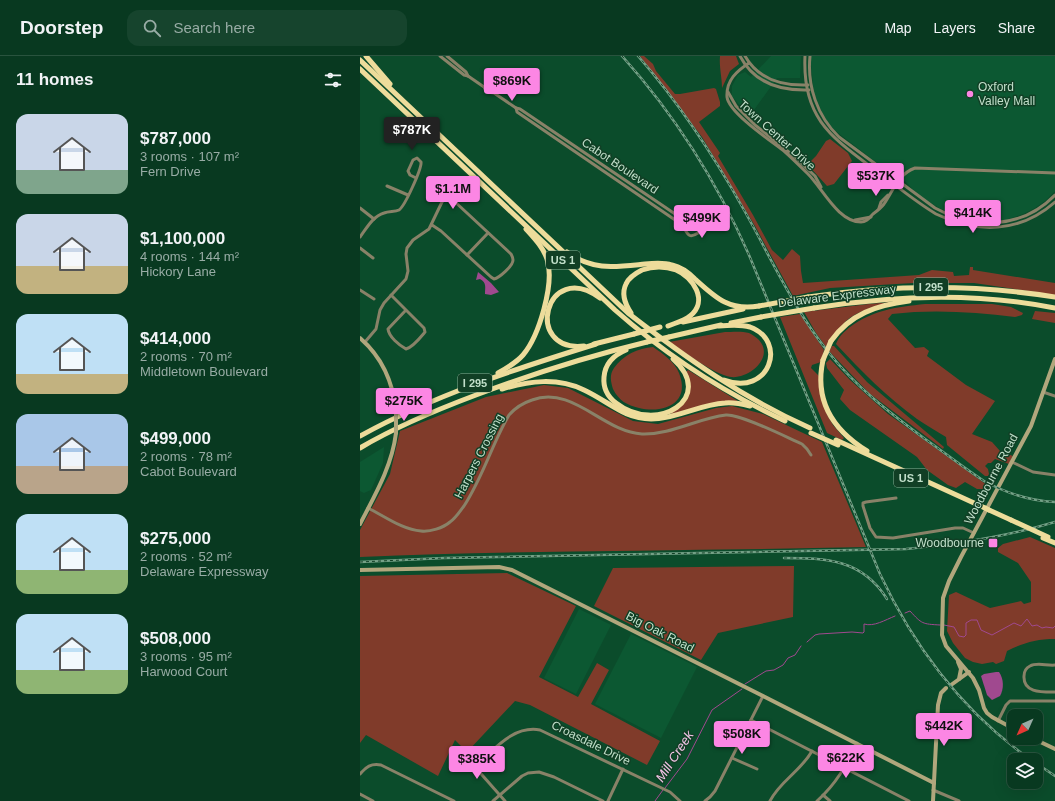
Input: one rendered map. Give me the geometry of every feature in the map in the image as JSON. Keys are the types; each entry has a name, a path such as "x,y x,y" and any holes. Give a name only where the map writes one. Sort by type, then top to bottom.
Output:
{"highway":[{"path":"366,56 406,103"},
{"name":"US 1","path":"360,60 618,304 674,349 710,374 764,406 811,431"},
{"name":"US 1","path":"360,70 615,310 659,346 707,379 762,410 986,510"},
{"path":"472,385 509,367 524,354 530,345 537,328 548,291 550,272 545,255 538,243 511,212"},
{"path":"547,236 574,257 596,266 609,267 657,263 672,265 686,271 721,301 734,306 757,306"},
{"path":"640,322 630,311 625,302 625,285 632,277 642,270 654,267 664,267 678,271 689,278 695,285 699,297 697,307 693,314 686,319 668,326"},
{"name":"Delaware Expressway","path":"596,344 660,327 757,306 808,297 882,288 935,287 999,290 1055,297"},
{"path":"596,344 572,346 563,343 556,338 551,332 547,322 547,313 553,298 561,292 578,288 590,292 615,310"},
{"path":"885,462 848,438 832,420 826,407 822,392 821,376 823,360 831,341 847,323 865,312 891,304 938,297"},
{"name":"Delaware Expressway","path":"646,343 761,317 814,308 878,300 938,297 999,300 1055,308"},
{"path":"710,374 733,383 749,383 764,374 770,360 768,343 759,332 743,326 719,326"},
{"path":"646,343 615,356 607,365 604,378 605,387 611,398 625,409 640,414 655,416 670,412 680,405 686,394 688,382 683,370 659,346"},
{"name":"I 295","path":"360,448 426,415 476,396 553,368 646,343"},
{"name":"I 295","path":"360,436 420,406 472,385 596,344"},
{"path":"476,396 526,383 550,381 578,387 627,414 644,419 664,418 725,403 738,403 762,410"},
{"name":"US 1","path":"837,443 885,462 1009,521 1055,540"},
{"name":"US 1","path":"1045,537 1055,544"}],"street":[{"name":"Cabot Boulevard","path":"440,56 464,75 468,76 484,87 488,87 516,108 520,109 684,220 696,222 699,228 698,233 688,235 684,226 517,112 516,108"},
{"name":"Cabot Boulevard","path":"447,56 466,72 468,76"},
{"path":"740,56 745,66 757,77 771,85 786,89 812,89"},
{"path":"745,56 749,63 761,74 773,81 789,85 811,85"},
{"path":"805,56 808,90 815,113 821,124 831,135 896,185 930,210 947,220 983,228 1010,226 1038,214 1055,202"},
{"path":"810,56 811,85 814,100 820,113 833,130 839,137 940,211 956,218 983,223 1006,221 1037,209 1055,195"},
{"name":"Town Center Drive","path":"749,63 733,76 730,83 728,91 733,102 759,129 801,162 814,176 821,189 840,214 854,221 865,221 879,208 881,202 898,181"},
{"path":"360,237 374,219 384,213 398,210 402,207 408,195 416,178 422,165 418,158 413,160 408,171 410,175 416,178"},
{"path":"898,181 907,172 918,168 1055,173"},
{"path":"387,186 408,195"},
{"path":"365,342 376,329 380,310 384,303 404,282 407,275 407,248 413,240 429,229 444,200 450,198 511,254 513,260 512,264 500,276 494,278 491,277 441,231 432,225"},
{"path":"360,208 374,219"},
{"path":"468,255 488,233"},
{"path":"360,248 373,258"},
{"path":"360,290 374,299"},
{"path":"360,298 364,293"},
{"path":"391,295 406,310 424,328 425,332 406,349 389,334 388,329 406,310"},
{"path":"360,338 374,352 385,368 392,387 396,411 396,433 387,469 360,524"},
{"name":"Woodbourne Road","path":"1007,726 992,717 984,708 979,690 969,672 946,646 942,635 943,598 949,581 1031,426 1055,359"},
{"path":"1043,392 1055,396"},
{"name":"Harpers Crossing","path":"368,508 406,528 415,530 429,530 441,527 450,522 457,515 473,492 509,416 514,410 528,401 543,398 569,401 623,430 642,434 656,433 726,415 738,416 802,444 807,448 811,455"},
{"path":"1012,462 1033,472 1055,475"},
{"path":"896,498 863,503 870,528 876,538 893,538 955,528 963,528 974,533"},
{"name":"Big Oak Road","path":"360,570 491,567 508,568 934,783"},
{"path":"954,655 961,669 959,679"},
{"path":"1055,665 1036,664 1030,666 1024,673 1024,678 1026,686 1032,691 1055,692"},
{"path":"951,685 969,672"},
{"path":"933,801 938,705 941,693 946,688"},
{"path":"706,801 715,791 763,696"},
{"path":"998,721 1006,705 1010,701 1055,701"},
{"path":"751,720 909,801"},
{"name":"Croasdale Drive","path":"475,766 511,735 521,730 530,728 549,733 623,769 670,792 680,801"},
{"path":"817,801 835,783 857,743"},
{"path":"1043,743 1055,749"},
{"path":"460,750 505,801"},
{"path":"770,801 780,786 806,761 812,751"},
{"path":"732,758 757,769"},
{"path":"360,774 368,766 376,764 381,765 454,801"},
{"path":"608,801 623,769"},
{"path":"493,801 522,776 539,772 554,777 603,801"},
{"path":"933,790 959,801"},
{"path":"360,794 373,801"},
{"path":"824,795 830,801"}],"shaded area":[{"path":"640,56 644,56 653,64 656,71 675,94 714,88 716,89 720,106 699,122 720,153 718,156 772,250 783,260 792,249 800,256 803,283 919,275 932,270 953,272 954,276 969,275 970,267 973,267 973,270 1055,283 1055,295 974,283 913,283 830,288 793,296 755,226 702,137"},
{"path":"720,56 736,56 739,64 730,71 722,88 720,64"},
{"path":"771,56 801,56 800,78 777,78 749,117 732,96 732,86 738,75 745,72 751,77"},
{"path":"811,56 1055,56 1055,191 1035,208 1006,220 990,222 975,220 946,212 918,195 906,182 881,166 833,129 825,119 814,94"},
{"path":"830,139 848,153 852,161 834,184 827,186 808,164 816,156 826,141"},
{"path":"478,272 499,292 491,295 485,294 484,282 480,279 476,280"},
{"path":"893,302 868,309 851,317 843,324 826,347 804,312 869,304"},
{"path":"925,304 992,304 1011,307 1023,313 1022,315 1015,317 938,311 907,312 892,314 888,319 915,348 924,347 929,351 927,356 966,385 995,401 972,434 992,442 1000,451 1013,456 1009,464 995,459 991,463 988,463 985,466 988,469 988,476 985,476 947,445 946,437 917,419 895,402 836,344 840,336 850,327 867,317 886,310"},
{"path":"1035,311 1055,313 1055,323 1032,319"},
{"path":"800,314 824,350 821,362 812,365 811,368 819,376 824,407 833,425 844,438 842,440 827,433 780,317"},
{"path":"725,332 749,333 759,340 763,347 764,354 762,360 752,371 738,377 724,375 699,362 669,342"},
{"path":"832,346 834,346 867,382 944,447 943,449 869,393 829,351"},
{"path":"653,347 675,365 682,383 681,392 678,399 673,404 666,407 657,409 639,408 624,402 615,393 611,381 612,371 622,359 631,353"},
{"path":"830,359 850,380 888,414 987,485 985,489 977,489 965,482 956,488 948,485 927,470 917,457 850,410 840,399 844,390 827,368 826,363"},
{"path":"688,370 741,403 730,401 667,416 680,407 686,398 686,372"},
{"path":"544,385 568,388 633,421 658,424 716,408 732,406 763,414 822,442 866,547 487,553 360,557 360,530 390,474 400,431 486,397"},
{"path":"384,447 383,463 371,490 364,493 360,491 360,462"},
{"path":"1030,537 1055,548 1055,639 1030,642 1007,651 1004,661 996,664 993,662 982,664 973,662 965,658 953,643 947,631 949,595 956,592 990,608 1021,601 1024,604 1031,602 1031,582 1018,563 998,552 998,548 1003,544"},
{"path":"794,566 793,617 718,633 701,660 594,606 613,568"},
{"path":"507,573 576,606 539,677 578,697 597,663 609,670 591,704 660,741 647,765 530,705 515,701 467,752 455,740 438,776 366,735 360,743 360,576"},
{"path":"579,609 611,625 576,694 544,678"},
{"path":"631,634 697,667 661,738 595,704"},
{"path":"999,672 1001,675 1003,687 1000,696 992,700 987,695 981,676"}],"waterway":[{"name":"Mill Creek","path":"905,613 910,611 917,619 923,622 940,625"},
{"name":"Mill Creek","path":"807,642 815,635 819,634 852,632 863,633 864,624 876,624 895,616"},
{"name":"Mill Creek","path":"944,625 954,627 959,636 964,637 966,635 966,623 971,620 977,620 981,630 992,635 1014,623 1021,626 1027,619 1032,626 1037,625 1042,628 1053,628 1055,626"},
{"name":"Mill Creek","path":"745,684 766,671 774,670 783,665 788,658 795,655 801,646"},
{"name":"Mill Creek","path":"665,788 687,759 712,710 742,689"},
{"name":"Mill Creek","path":"655,801 663,790"}],"railway":[{"path":"622,56 660,102 677,126 709,176 737,228 880,574 894,602 925,653 943,677 984,721 1022,753"},
{"path":"638,56 668,92 695,130 721,170 794,302 816,336 850,377 886,409 984,481 1018,496 1055,502"},
{"path":"360,562 444,558 906,549 981,539 1018,532 1055,522"},
{"path":"784,558 828,560 854,568 877,586 887,599"},
{"path":"1043,768 1055,776"}],"place":[{"name":"Oxford Valley Mall","path":"970,94"},
{"name":"Woodbourne","path":"993,543"}]}
